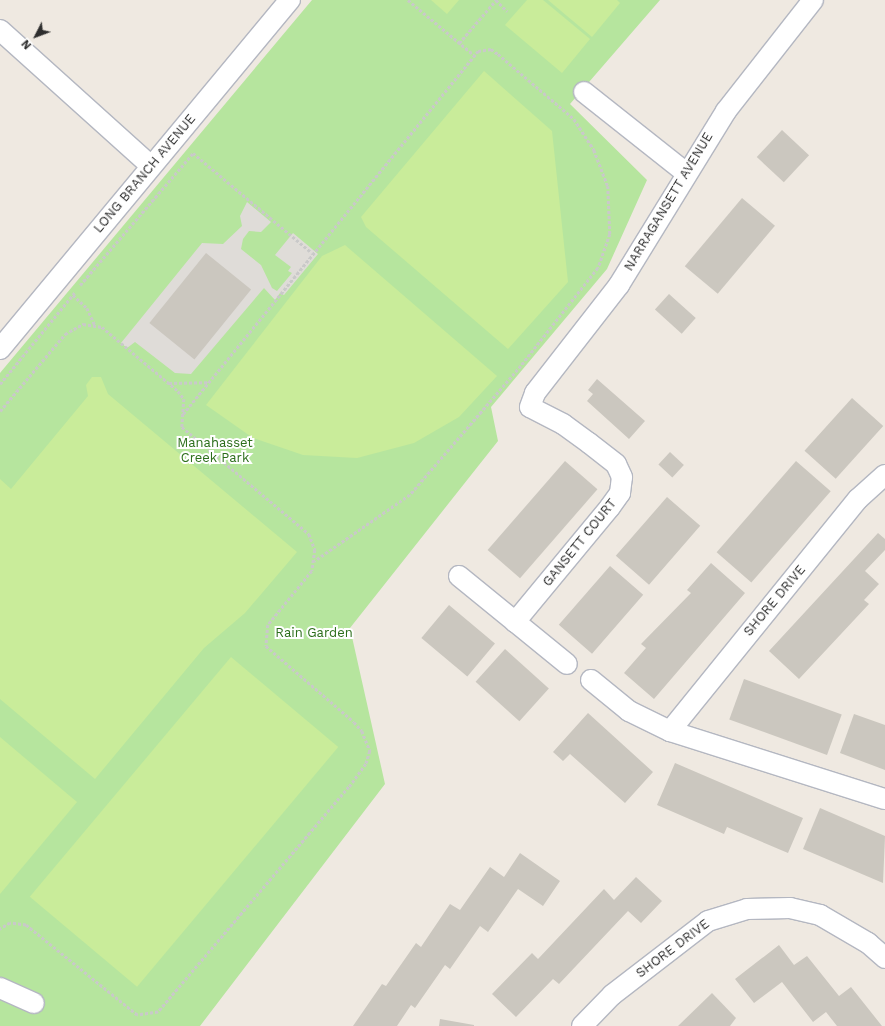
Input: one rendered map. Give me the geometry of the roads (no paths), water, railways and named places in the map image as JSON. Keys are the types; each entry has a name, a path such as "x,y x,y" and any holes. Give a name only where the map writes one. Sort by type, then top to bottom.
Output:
{"street":[{"name":"LONG BRANCH AVENUE","path":"0,349 290,0"},
{"name":"NARRAGANSETT AVENUE","path":"530,407 542,379 638,257 685,172 754,72 813,0"},
{"path":"0,30 151,166"},
{"path":"584,92 685,172"},
{"name":"GANSETT COURT","path":"515,622 610,508 620,493 622,477 616,464 589,443 563,424 530,407"},
{"name":"SHORE DRIVE","path":"670,731 858,499 885,475"},
{"path":"458,576 567,664"},
{"path":"591,680 629,711 670,731 885,799"},
{"name":"SHORE DRIVE","path":"582,1026 612,995 708,921 747,909 790,908 820,915 868,943 885,958"},
{"path":"0,988 34,1003"}],"park label":[{"name":"Manahasset Creek Park","path":"215,452"},
{"name":"Rain Garden","path":"314,633"}]}
